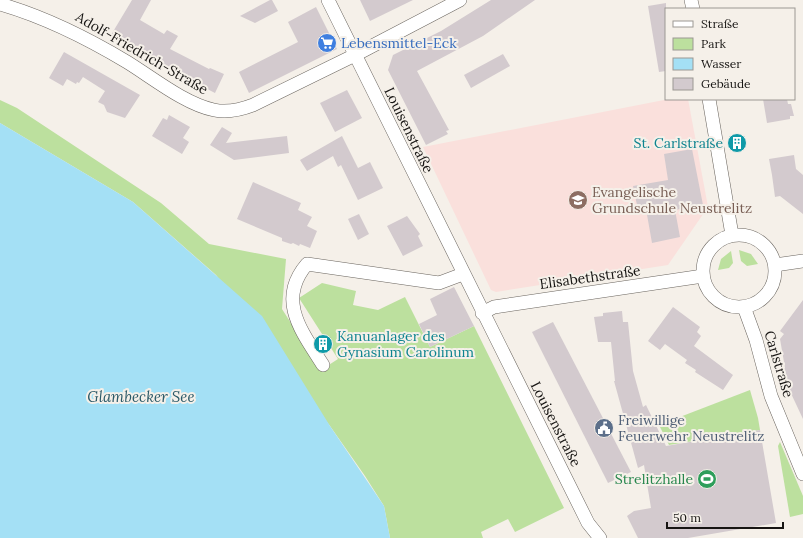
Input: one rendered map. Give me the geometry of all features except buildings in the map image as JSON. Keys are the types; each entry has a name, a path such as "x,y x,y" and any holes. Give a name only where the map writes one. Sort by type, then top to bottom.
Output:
{"street":[{"name":"Louisenstraße","path":"328,0 482,313 588,523 600,538"},
{"name":"Adolf-Friedrich-Straße","path":"0,4 61,26 125,61 190,101 214,110 226,112 240,110 355,55 460,0"},
{"path":"708,100 732,235"},
{"path":"744,234 755,238 764,244 771,254 775,265 775,276 771,287 765,296 755,303 744,307 728,305 713,296 706,287 703,276 703,265 706,254 713,245 722,238 732,235 744,234"},
{"path":"775,265 803,261"},
{"path":"323,365 302,333 292,307 292,291 298,275 307,264 439,283 463,274"},
{"name":"Elisabethstraße","path":"482,313 494,307 703,276"},
{"name":"Carlstraße","path":"744,307 756,340 770,396 803,474"},
{"name":"Louisenstraße","path":"588,523 591,538"}],"shaded area":[{"name":"Evangelische Grundschule Neustrelitz","path":"664,100 688,100 708,207 668,265 496,292 491,290 423,147"}],"green space":[{"path":"0,100 17,108 161,203 209,244 286,259 282,309 321,370 338,359 299,298 322,283 356,291 353,305 378,310 405,297 430,347 474,326 564,508 515,532 508,519 481,532 483,538 390,538 384,506 365,476 330,426 216,275 133,202 0,123"},
{"path":"739,250 751,254 758,264 747,266 741,261"},
{"path":"731,251 733,263 729,268 718,270 721,259"},
{"path":"750,390 760,430 669,445 659,425"},
{"path":"780,442 803,496 803,514 790,517 778,446"}],"water":[{"name":"Glambecker See","path":"0,123 133,202 262,316 330,426 384,506 390,538 0,538"}],"place":[{"name":"Lebensmittel-Eck","path":"327,43"},
{"name":"St. Carlstraße","path":"737,143"},
{"name":"Evangelische Grundschule Neustrelitz","path":"578,200"},
{"name":"Kanuanlager des Gynasium Carolinum","path":"323,344"},
{"name":"Freiwillige Feuerwehr Neustrelitz","path":"604,428"},
{"name":"Strelitzhalle","path":"707,479"}]}
